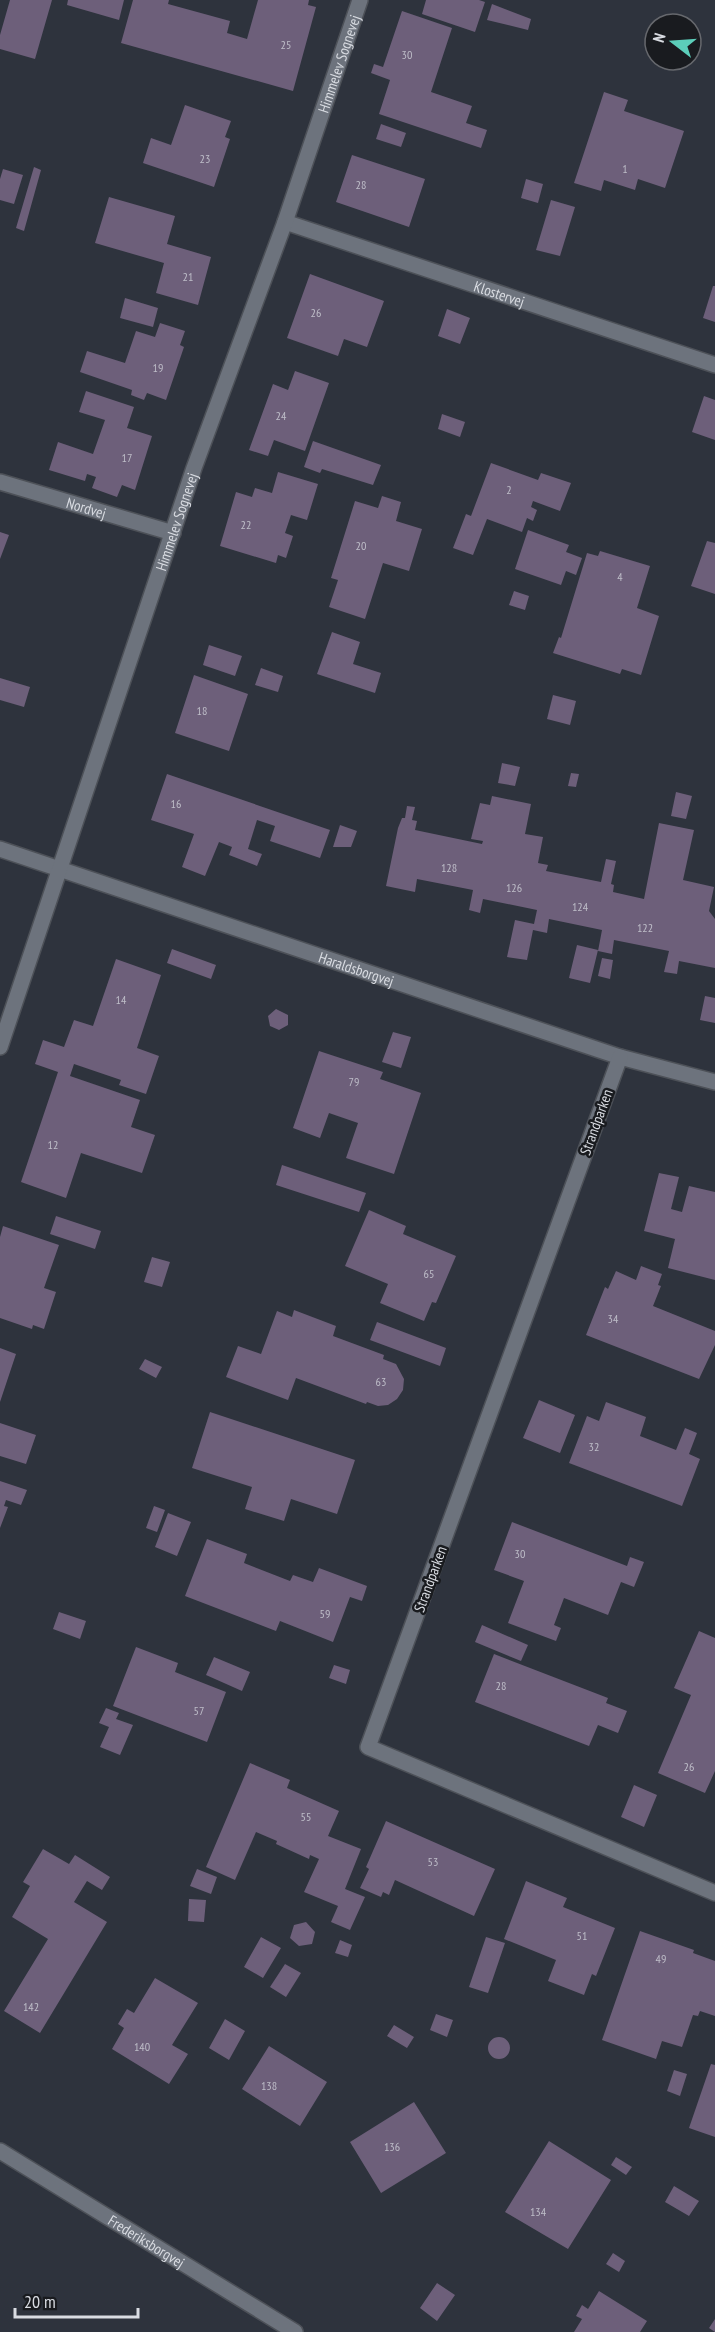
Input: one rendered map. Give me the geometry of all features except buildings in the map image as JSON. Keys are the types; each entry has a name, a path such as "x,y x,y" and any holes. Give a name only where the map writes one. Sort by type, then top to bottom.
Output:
{"street":[{"name":"Himmelev Sognevej","path":"0,1047 194,468 285,222 360,0"},
{"name":"Klostervej","path":"285,222 715,365"},
{"name":"Nordvej","path":"0,482 173,533"},
{"name":"Haraldsborgvej","path":"0,849 620,1057 715,1082"},
{"name":"Strandparken","path":"620,1057 368,1748 715,1893"},
{"name":"Frederiksborgvej","path":"0,2151 295,2332"}]}
